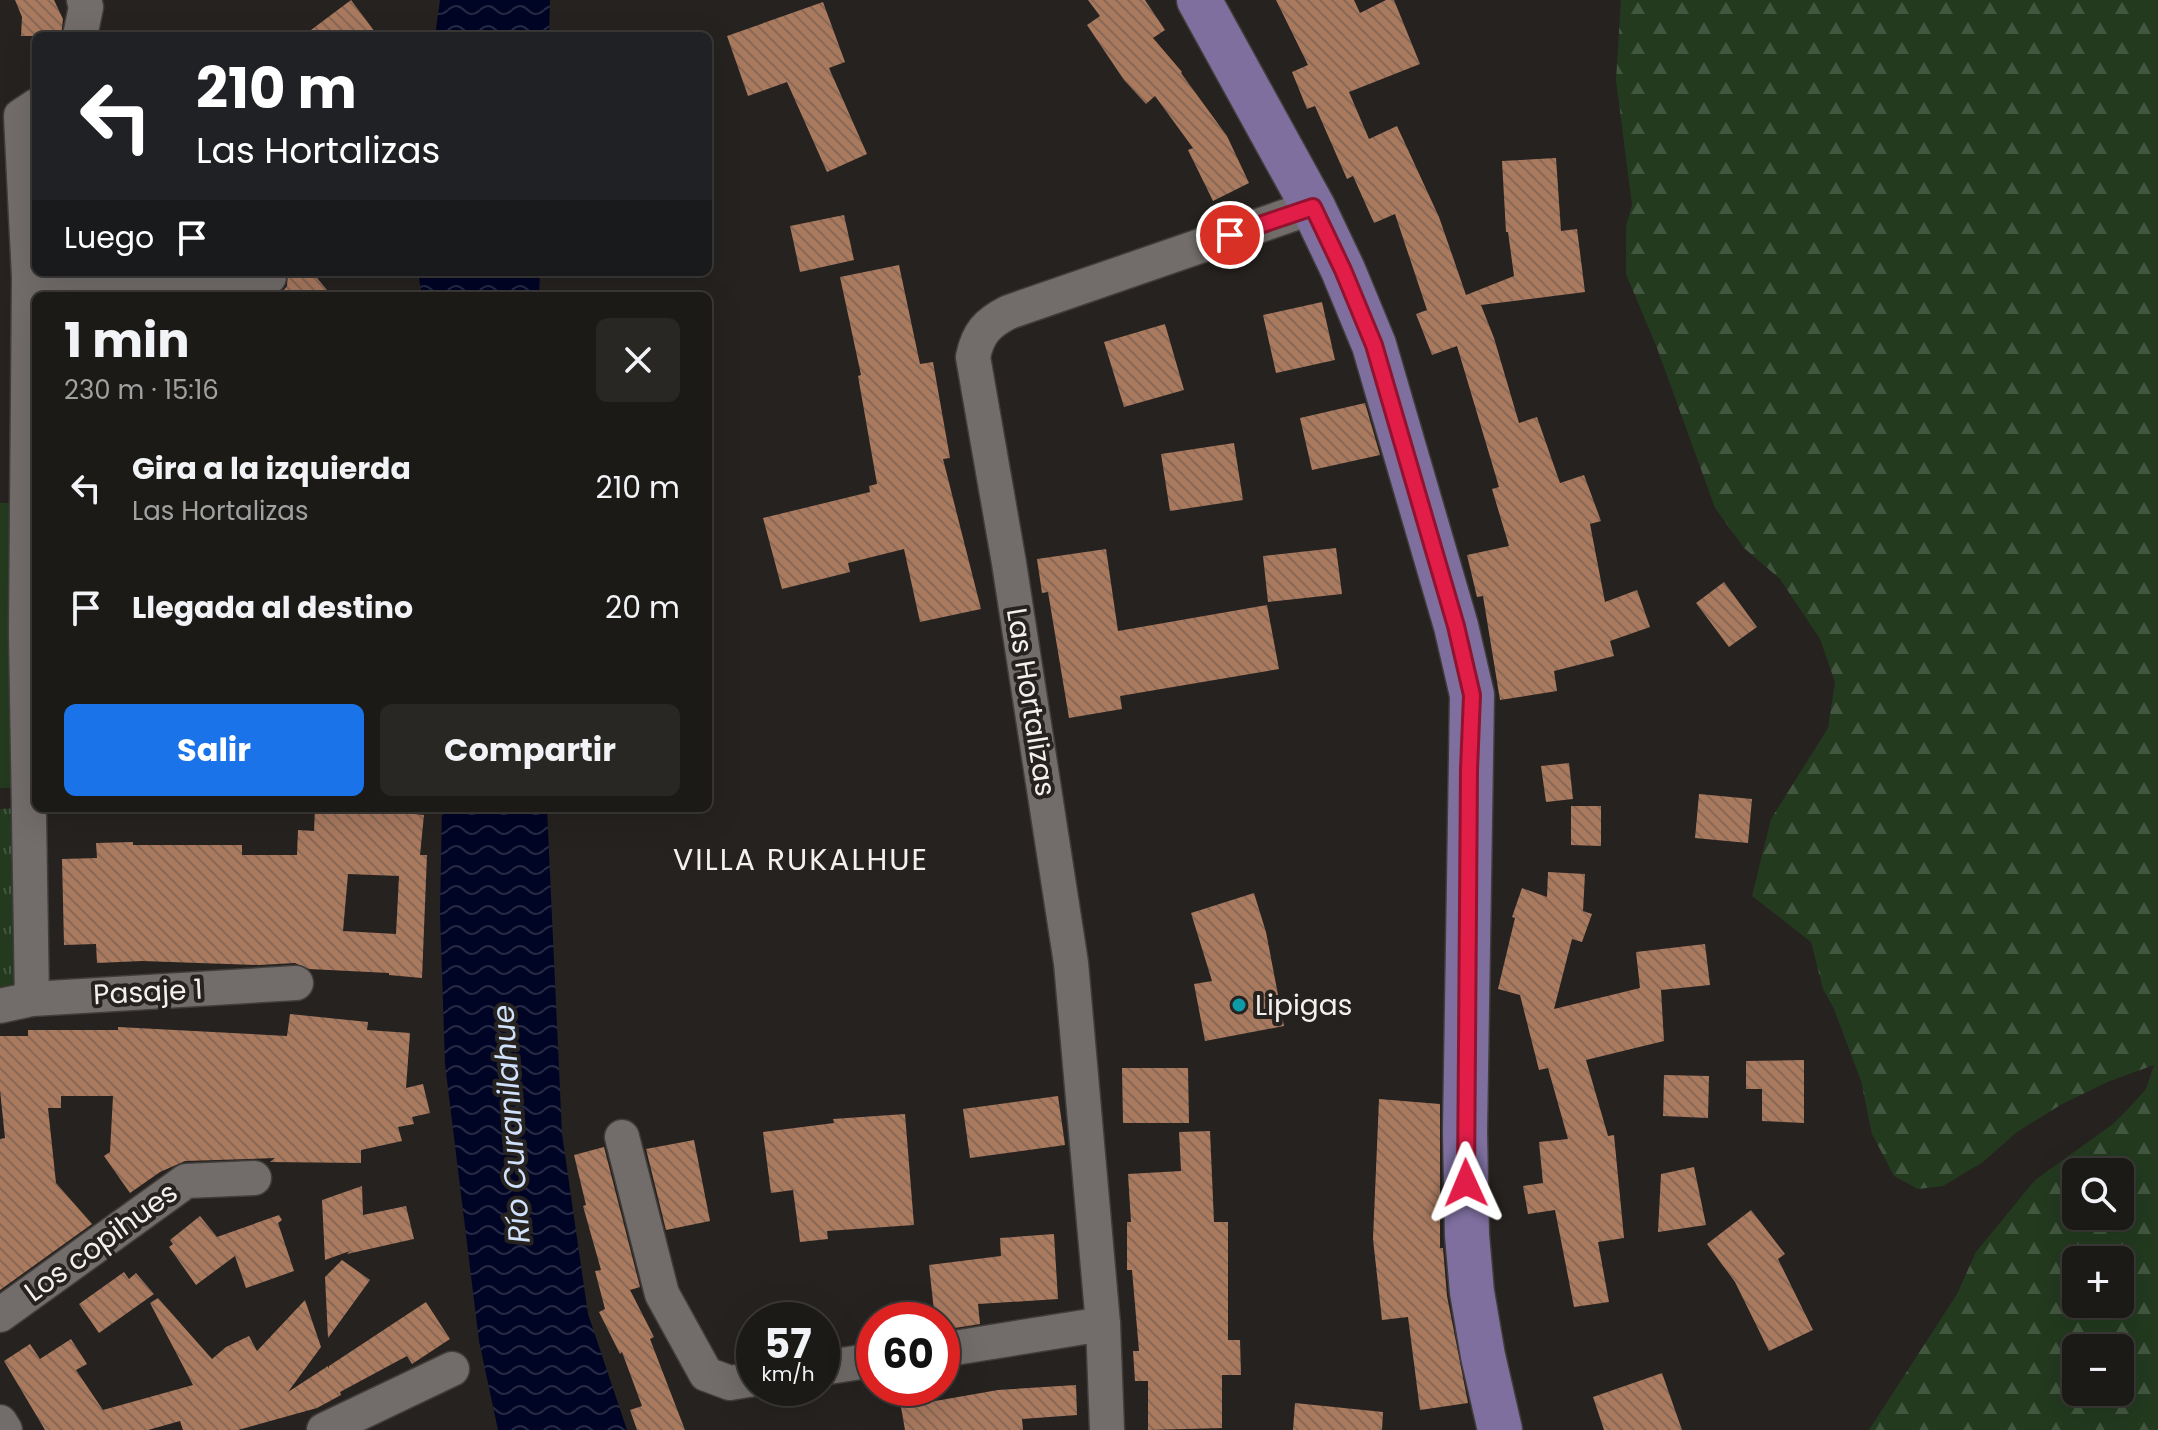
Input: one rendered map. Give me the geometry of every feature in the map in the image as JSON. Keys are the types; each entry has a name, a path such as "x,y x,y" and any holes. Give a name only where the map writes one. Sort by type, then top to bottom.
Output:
{"main road":[{"path":"1199,0 1313,207 1374,345 1456,626 1472,695 1465,1132 1467,1235 1472,1292 1500,1430"}],"street":[{"path":"81,32 86,7 84,0"},
{"path":"19,115 29,277 32,717"},
{"name":"Las Hortalizas","path":"1107,1430 1103,1324 1071,963 1009,563 973,357 981,330 1009,312 1313,207"},
{"path":"29,277 269,277"},
{"path":"16,1002 32,812"},
{"name":"Pasaje 1","path":"16,1002 296,983"},
{"path":"622,1137 662,1294 706,1374 730,1383 736,1382"},
{"name":"Los copihues","path":"0,1315 186,1181 254,1178"},
{"path":"960,1347 1103,1324"},
{"path":"324,1430 452,1369"},
{"path":"0,1422 5,1430"}],"green space":[{"path":"1621,0 2158,0 2158,1430 1869,1430 1957,1294 1976,1252 2035,1180 2062,1161 2062,1230 2134,1230 2134,1158 2066,1158 2113,1124 2129,1108 2146,1089 2154,1065 2110,1081 2062,1104 2017,1132 1983,1162 1943,1186 1918,1189 1894,1176 1872,1134 1861,1081 1834,1009 1823,989 1811,942 1752,896 1771,819 1828,728 1835,682 1820,639 1780,579 1744,548 1715,508 1657,348 1626,274 1626,226 1632,205 1616,80"},
{"path":"0,503 12,503 20,788 0,788"},
{"path":"18,808 26,982 0,987 0,809"}],"water":[{"path":"440,0 550,0 549,32 436,32"},
{"path":"419,276 540,276 539,292 421,292"},
{"name":"Río Curanilahue","path":"442,812 547,812 562,1134 588,1314 627,1430 498,1430 479,1341 445,1064 440,913"}],"building":[{"path":"15,0 54,0 63,19 61,32 32,32 32,36 21,36 22,17"},
{"path":"351,0 375,32 308,32"},
{"path":"1088,0 1145,0 1165,30 1153,38 1182,72 1227,136 1249,183 1213,201 1188,150 1193,148 1155,96 1146,104 1124,80 1087,25 1100,16"},
{"path":"1276,0 1354,0 1360,13 1386,0 1394,0 1420,64 1349,92 1369,139 1397,126 1439,217 1466,295 1514,276 1506,232 1502,161 1556,158 1561,231 1577,229 1585,292 1481,305 1519,423 1537,417 1560,483 1584,475 1601,521 1590,524 1605,602 1637,590 1650,627 1610,641 1614,656 1554,671 1557,691 1500,700 1483,596 1477,597 1467,555 1509,546 1492,489 1499,487 1457,346 1432,355 1416,314 1427,310 1395,214 1374,223 1353,176 1347,179 1315,106 1307,109 1292,72 1308,65"},
{"path":"823,2 845,62 829,68 867,154 827,172 787,82 748,96 727,36"},
{"path":"844,215 854,260 800,272 790,226"},
{"path":"899,265 920,364 933,362 950,458 943,459 981,609 920,622 904,549 848,563 850,572 782,589 763,518 870,492 869,486 877,484 858,376 861,375 840,277"},
{"path":"288,276 315,276 329,292 284,292"},
{"path":"1322,302 1335,360 1276,373 1263,315"},
{"path":"1165,324 1184,390 1124,407 1104,342"},
{"path":"1365,403 1380,455 1312,470 1300,418"},
{"path":"1234,443 1243,500 1170,511 1161,454"},
{"path":"1336,548 1342,594 1268,602 1263,556"},
{"path":"1106,549 1118,631 1267,605 1279,669 1120,696 1122,709 1069,718 1048,592 1042,593 1037,559"},
{"path":"1724,582 1757,627 1729,647 1696,603"},
{"path":"1569,763 1573,799 1546,802 1541,766"},
{"path":"1699,794 1752,799 1748,843 1695,838"},
{"path":"1571,806 1601,806 1601,846 1571,845"},
{"path":"315,812 424,815 420,855 427,855 422,978 309,969 295,963 97,963 96,944 64,945 62,859 97,858 96,843 133,842 133,845 242,845 242,855 297,855 298,830 314,831","holes":["348,874 399,876 396,934 343,931"]},
{"path":"1548,872 1585,874 1583,911 1592,914 1582,942 1572,939 1554,1009 1640,988 1636,952 1705,944 1710,985 1661,990 1664,1041 1586,1060 1608,1136 1614,1135 1624,1238 1598,1242 1609,1302 1574,1307 1555,1210 1528,1214 1523,1186 1543,1183 1539,1142 1568,1139 1548,1068 1539,1070 1520,995 1498,989 1515,918 1512,917 1522,888 1547,897"},
{"path":"1254,893 1266,932 1284,1026 1205,1041 1194,984 1212,981 1191,913"},
{"path":"290,1014 368,1022 367,1030 410,1033 406,1088 423,1084 430,1113 412,1117 414,1124 398,1127 402,1141 361,1150 361,1163 270,1162 275,1158 185,1161 160,1172 130,1193 104,1156 110,1152 113,1096 61,1096 61,1108 48,1108 56,1183 92,1224 0,1290 0,1139 5,1138 0,1090 0,1036 28,1036 28,1030 118,1030 118,1027 287,1036"},
{"path":"1804,1060 1804,1123 1762,1121 1762,1089 1746,1089 1746,1061"},
{"path":"1122,1068 1188,1068 1189,1123 1123,1123"},
{"path":"1664,1075 1709,1076 1708,1118 1663,1116"},
{"path":"1058,1096 1065,1145 970,1158 963,1109"},
{"path":"1379,1099 1440,1104 1440,1248 1443,1248 1447,1296 1468,1403 1420,1410 1408,1317 1382,1320 1373,1239"},
{"path":"905,1114 914,1225 827,1231 828,1239 800,1242 793,1190 771,1193 763,1132 834,1123 833,1119"},
{"path":"1210,1131 1214,1222 1228,1222 1228,1340 1240,1340 1241,1375 1222,1375 1222,1428 1148,1430 1148,1381 1135,1381 1133,1351 1139,1351 1132,1270 1127,1270 1127,1222 1131,1222 1128,1174 1181,1171 1179,1132"},
{"path":"694,1140 710,1221 666,1230 646,1149"},
{"path":"604,1147 640,1287 630,1290 654,1337 650,1339 685,1430 637,1430 630,1410 642,1406 622,1352 620,1354 599,1312 605,1309 595,1271 601,1270 583,1206 586,1205 574,1155"},
{"path":"1694,1167 1706,1225 1658,1232 1661,1174"},
{"path":"362,1186 363,1215 406,1206 414,1239 347,1254 350,1251 325,1260 322,1200"},
{"path":"1751,1210 1785,1254 1778,1259 1813,1330 1769,1351 1735,1282 1707,1244"},
{"path":"279,1215 282,1220 278,1223 294,1271 246,1288 235,1256 196,1285 169,1247 173,1244 170,1240 200,1216 217,1237"},
{"path":"1054,1234 1058,1299 978,1304 980,1324 960,1327 960,1302 933,1302 929,1265 1001,1256 1000,1238"},
{"path":"342,1260 370,1280 328,1338 325,1277"},
{"path":"124,1272 129,1279 136,1273 154,1294 99,1333 79,1304"},
{"path":"158,1298 212,1359 226,1347 249,1336 257,1351 305,1300 321,1347 288,1392 328,1366 329,1369 329,1366 426,1302 450,1339 412,1364 407,1356 317,1408 238,1430 183,1430 180,1421 148,1430 45,1430 4,1361 30,1344 40,1359 71,1339 87,1364 76,1370 103,1410 193,1385 150,1303"},
{"path":"1662,1373 1682,1430 1604,1430 1593,1397"},
{"path":"1076,1385 1077,1415 1022,1419 1023,1430 905,1430 901,1407 960,1406 960,1397 998,1390"},
{"path":"1295,1403 1383,1412 1382,1430 1293,1430"}],"place":[{"name":"Lipigas","path":"1239,1005"}],"district":[{"name":"VILLA RUKALHUE","path":"801,859"}],"route":[{"path":"1230,235 1313,207 1374,345 1456,626 1472,695 1466,1183"}]}
